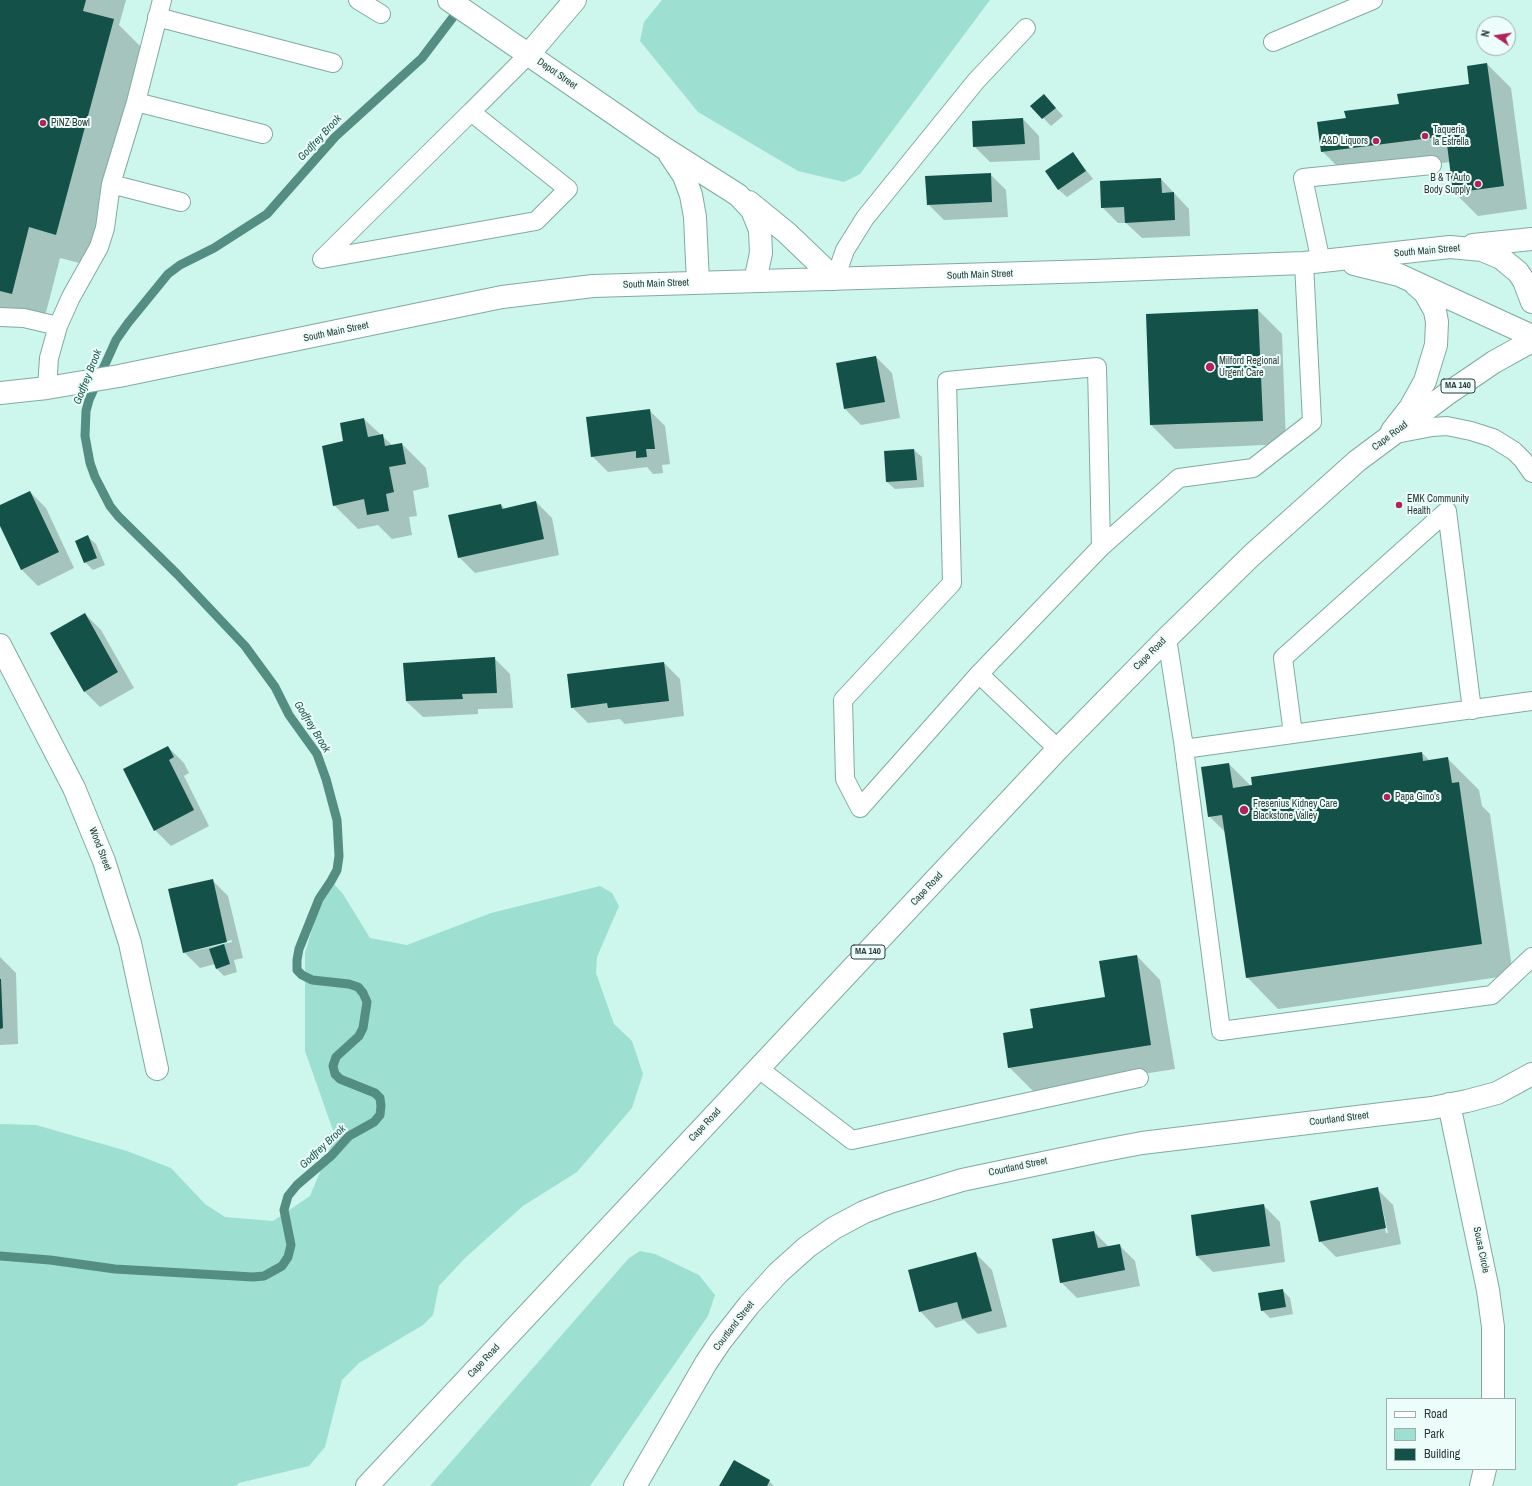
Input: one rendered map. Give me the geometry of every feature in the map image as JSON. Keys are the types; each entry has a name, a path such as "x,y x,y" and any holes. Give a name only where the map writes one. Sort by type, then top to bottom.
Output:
{"main road":[{"name":"Depot Street","path":"449,0 664,148 738,195 752,210 760,230 761,253 755,281"},
{"path":"528,55 575,0"},
{"name":"Depot Street","path":"664,148 679,167 691,195 694,217 698,283"},
{"path":"738,195 772,220 834,279"},
{"path":"1450,247 1532,239"},
{"name":"South Main Street","path":"0,393 119,376 520,294 593,286 1313,262 1450,247 1482,250 1501,258 1518,272 1524,281 1532,302"},
{"name":"South Main Street","path":"1313,262 1376,268 1410,280 1532,336"},
{"path":"1388,437 1418,395 1430,368 1436,344 1437,322 1435,311 1426,293 1410,280"},
{"name":"Cape Road","path":"366,1486 1058,749 1167,638 1325,487 1388,437 1448,394 1494,362 1532,341"},
{"name":"Wood Street","path":"0,645 74,788 104,861 130,943 157,1069"},
{"name":"Courtland Street","path":"635,1486 703,1368 720,1342 749,1305 778,1273 807,1247 834,1228 864,1212 890,1202 962,1180 1100,1150 1142,1143 1449,1104 1497,1093 1532,1074"},
{"name":"Sousa Circle","path":"1449,1104 1486,1273 1493,1327 1493,1398"},
{"path":"1481,1486 1484,1470"}],"lane":[{"path":"57,386 49,358 58,326 71,297 99,247 105,228 111,184 136,102 162,0"},
{"path":"358,0 381,14"},
{"path":"1273,42 1373,0"},
{"path":"157,17 333,63"},
{"path":"834,279 845,250 865,218 971,87 1026,28"},
{"path":"471,112 568,189 536,221 322,259 528,55"},
{"path":"136,102 263,134"},
{"path":"1101,547 1097,367 948,381 952,583 843,700 845,779 860,808 979,674 1101,547 1179,478 1253,468 1312,422 1313,262 1303,178 1432,165"},
{"path":"111,184 181,202"},
{"path":"0,317 24,318 58,326"},
{"path":"1388,437 1418,429 1447,426 1460,428 1493,438 1503,444 1523,460 1532,473"},
{"path":"1292,734 1283,658 1447,511 1472,710"},
{"path":"1167,638 1184,749 1221,1030 1492,995 1532,957"},
{"path":"979,674 1058,749"},
{"path":"1184,749 1532,701"},
{"path":"759,1069 852,1140 1139,1078"}],"green space":[{"path":"662,0 990,0 860,174 844,182 798,171 698,112 640,41 644,22"},
{"path":"334,884 343,894 370,938 407,945 491,913 600,886 612,893 619,906 597,957 596,973 614,1024 632,1041 643,1074 632,1108 577,1172 523,1206 465,1258 439,1286 433,1315 423,1325 359,1363 342,1380 325,1447 309,1466 239,1483 236,1486 0,1486 0,1124 36,1125 127,1151 171,1168 205,1204 225,1217 273,1221 310,1196 335,1136 305,1051 305,953 322,896"},
{"path":"640,1251 655,1254 699,1275 715,1295 708,1316 590,1486 430,1486 629,1258"}],"building":[{"name":"PiNZ Bowl","path":"0,0 86,0 83,11 114,19 56,235 29,227 12,294 0,291"},
{"path":"1487,63 1504,186 1453,193 1446,136 1321,152 1317,122 1346,118 1344,111 1399,104 1397,94 1469,84 1467,66"},
{"path":"1044,94 1056,108 1042,119 1030,106"},
{"path":"1023,118 1025,144 973,147 972,121"},
{"path":"1073,152 1086,171 1058,190 1045,171"},
{"path":"991,173 992,202 927,205 925,176"},
{"path":"1161,178 1162,193 1174,192 1175,220 1125,223 1124,207 1101,208 1100,181"},
{"path":"1258,309 1263,421 1150,425 1146,314"},
{"path":"876,356 885,402 844,409 836,363"},
{"path":"650,409 655,449 646,449 647,457 636,458 636,451 591,457 586,417"},
{"path":"364,418 368,437 383,434 385,446 402,443 406,464 389,467 394,492 386,494 389,511 367,515 364,499 333,506 322,446 343,441 340,423"},
{"path":"914,449 917,480 886,482 884,451"},
{"path":"30,491 59,552 21,570 0,526 0,505"},
{"path":"536,501 544,539 458,558 448,515 501,504 502,509"},
{"path":"88,535 97,558 84,563 75,541"},
{"path":"85,613 118,672 84,692 50,633"},
{"path":"495,657 497,693 462,694 463,699 406,701 403,663"},
{"path":"664,662 669,701 608,708 607,703 571,708 567,674"},
{"path":"168,746 174,757 169,760 194,810 154,831 123,769"},
{"path":"1422,752 1423,761 1448,757 1452,783 1459,782 1482,944 1246,978 1222,815 1208,817 1201,767 1229,763 1233,788 1252,785 1251,777"},
{"path":"213,879 227,942 183,953 168,889"},
{"path":"224,944 230,964 216,969 209,949"},
{"path":"1137,955 1151,1045 1008,1068 1003,1033 1033,1028 1030,1009 1105,997 1099,961"},
{"path":"0,979 3,1028 0,1029"},
{"path":"1378,1187 1386,1228 1319,1242 1310,1201"},
{"path":"1264,1204 1270,1246 1196,1256 1191,1215"},
{"path":"1094,1231 1098,1248 1120,1244 1125,1270 1060,1283 1052,1239"},
{"path":"976,1252 992,1311 962,1319 957,1302 919,1312 908,1270"},
{"path":"1283,1289 1286,1307 1261,1311 1258,1293"},
{"path":"734,1460 770,1480 767,1486 719,1486"}],"waterway":[{"name":"Godfrey Brook","path":"0,1256 50,1260 115,1269 253,1277 264,1276 282,1266 288,1257 291,1245 284,1210 288,1196 297,1185 332,1155 349,1136 374,1122 380,1115 380,1098 375,1093 340,1079 335,1074 333,1066 336,1057 359,1036 363,1028 367,1002 363,993 358,987 349,984 312,980 302,975 297,970 299,949 319,899 337,870 339,856 337,820 326,779 317,754 289,715 275,687 245,646 110,506 95,477 90,463 85,436 86,411 89,400 116,340 168,274 180,265 214,248 267,214 335,137 422,58 460,8"}],"place":[{"name":"PiNZ Bowl","path":"43,123"},
{"name":"Taqueria la Estrella","path":"1425,136"},
{"name":"A&D Liquors","path":"1376,141"},
{"name":"B & T Auto Body Supply","path":"1478,184"},
{"name":"Milford Regional Urgent Care","path":"1210,367"},
{"name":"EMK Community Health","path":"1399,505"},
{"name":"Papa Gino's","path":"1387,797"},
{"name":"Fresenius Kidney Care Blackstone Valley","path":"1244,810"}]}
